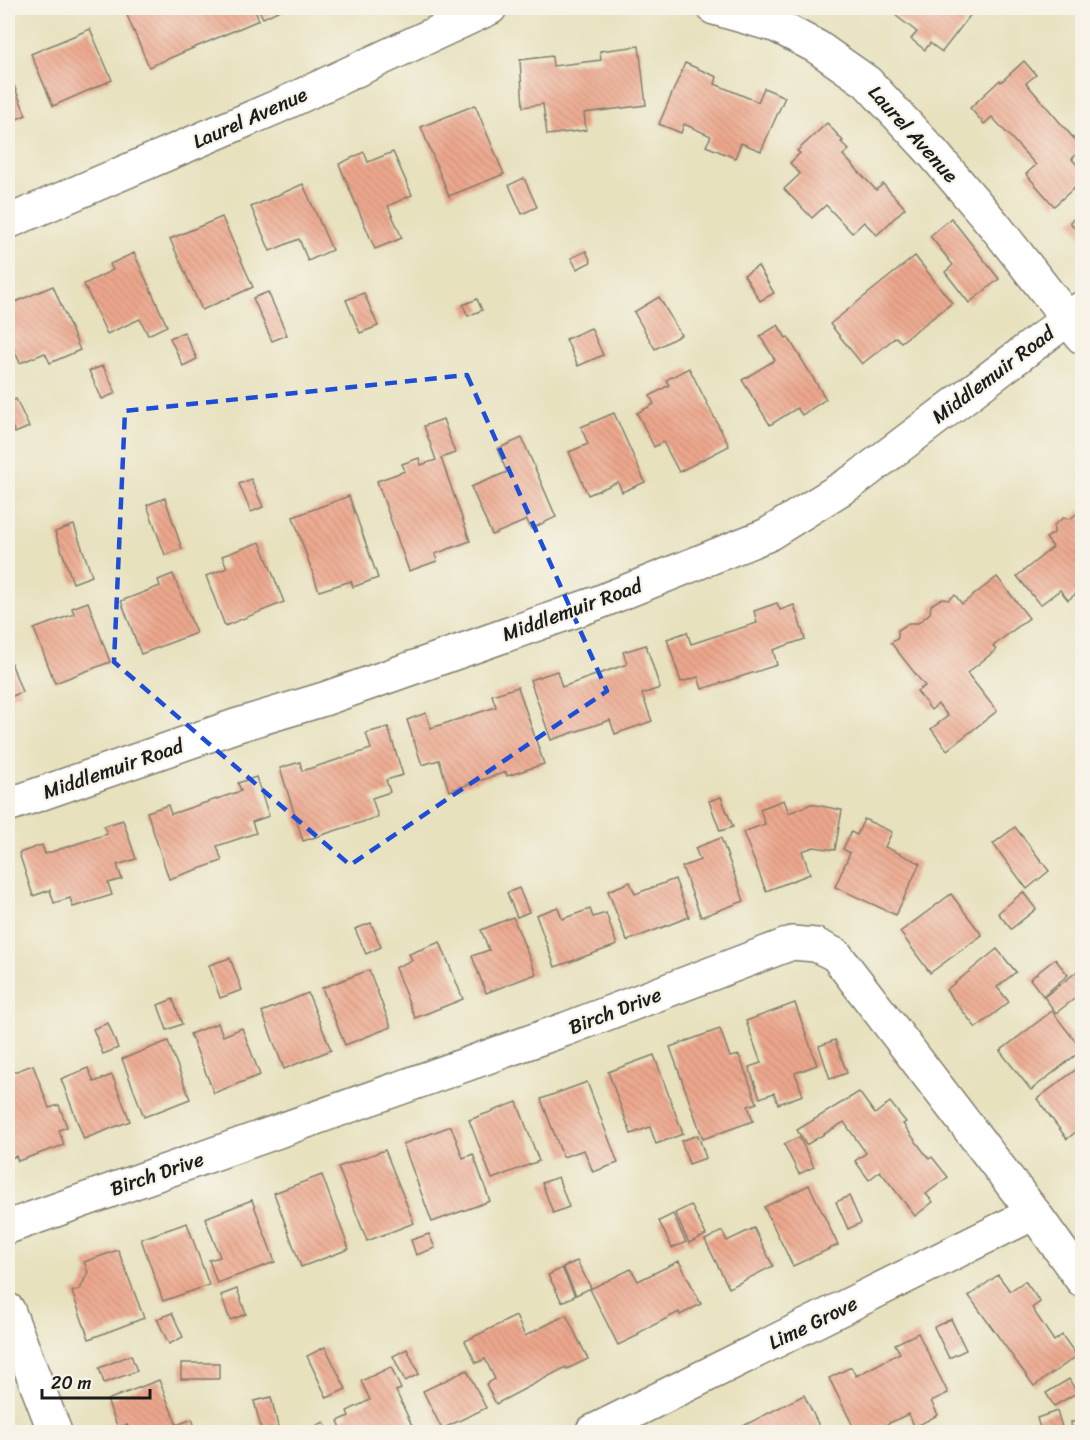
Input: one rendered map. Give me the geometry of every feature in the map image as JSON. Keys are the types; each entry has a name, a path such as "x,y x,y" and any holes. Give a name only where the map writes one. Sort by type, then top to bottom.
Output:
{"street":[{"name":"Laurel Avenue","path":"8,222 279,106 446,16 490,8"},
{"name":"Laurel Avenue","path":"714,8 777,26 817,48 867,82 932,152 1078,321"},
{"name":"Middlemuir Road","path":"8,805 159,752 324,699 597,603 767,535 855,480 1078,321"},
{"name":"Birch Drive","path":"8,1227 555,1033 792,943 816,945 836,955 1083,1280"},
{"name":"Lime Grove","path":"592,1432 1034,1213"},
{"path":"8,1310 54,1432"}],"highlighted area":[{"path":"467,375 607,691 350,865 114,662 125,411"}],"building":[{"path":"124,8 254,8 259,20 149,67"},
{"path":"258,8 282,8 282,9 263,18"},
{"path":"886,8 965,8 972,13 942,52 930,43 925,50 911,39 917,32"},
{"path":"90,29 112,80 53,106 31,54"},
{"path":"639,46 646,105 584,113 586,130 547,135 543,104 523,107 520,60 552,56 553,66 601,60 600,51"},
{"path":"1024,61 1036,75 1026,83 1082,148 1072,159 1082,171 1082,181 1054,206 1026,174 1036,165 992,117 984,124 970,108"},
{"path":"685,63 717,77 715,84 758,102 764,88 785,97 761,151 741,143 735,158 706,146 711,136 684,124 681,133 659,124"},
{"path":"8,71 26,115 8,123"},
{"path":"475,105 504,174 449,196 421,127"},
{"path":"827,123 849,150 843,155 876,190 883,184 905,208 877,235 864,222 852,233 826,205 812,218 784,189 800,174 790,163 800,153 797,151"},
{"path":"364,152 368,162 393,152 412,195 388,206 402,238 375,249 339,164"},
{"path":"524,178 537,207 522,214 509,185"},
{"path":"303,184 332,250 308,261 299,239 270,251 251,207"},
{"path":"1082,212 1082,237 1070,222"},
{"path":"222,217 253,287 202,310 170,239"},
{"path":"951,218 999,279 969,303 945,272 953,265 930,236"},
{"path":"586,251 591,262 577,269 571,258"},
{"path":"134,253 167,326 148,335 140,319 107,334 84,284 113,270 110,264"},
{"path":"915,256 952,303 901,342 896,337 862,364 830,324"},
{"path":"758,266 774,293 760,301 744,275"},
{"path":"53,286 80,350 50,363 45,353 20,363 8,336 8,305"},
{"path":"268,292 287,335 272,341 253,298"},
{"path":"364,293 378,326 360,333 346,300"},
{"path":"659,297 681,335 655,349 634,312"},
{"path":"477,299 482,310 468,316 463,305"},
{"path":"778,325 786,338 788,337 826,399 802,415 797,408 770,425 742,380 775,360 760,336"},
{"path":"591,328 603,355 578,366 566,339"},
{"path":"184,332 197,359 183,366 170,338"},
{"path":"103,366 116,393 102,399 89,371"},
{"path":"689,368 729,446 679,472 663,442 654,447 637,413 654,404 650,396 669,385 666,380"},
{"path":"16,399 29,427 15,433 8,417 8,403"},
{"path":"614,413 645,482 622,492 618,482 588,495 569,452 588,444 581,427"},
{"path":"443,419 455,453 441,458 470,541 435,554 437,561 409,571 377,481 405,471 402,464 419,458 421,465 436,460 424,426"},
{"path":"522,438 556,517 531,529 527,520 492,535 471,487 507,472 497,449"},
{"path":"251,479 263,507 251,512 239,484"},
{"path":"349,496 378,578 353,587 351,581 319,591 293,517"},
{"path":"165,498 182,549 165,555 147,505"},
{"path":"1082,510 1082,589 1068,600 1060,590 1040,605 1017,576 1053,547 1046,538 1054,533 1054,525 1063,518 1070,519"},
{"path":"74,525 92,576 73,583 55,532"},
{"path":"260,542 284,602 225,626 206,576 227,568 222,556"},
{"path":"173,574 196,633 141,654 121,601 160,586 158,580"},
{"path":"997,577 1029,618 993,646 996,650 967,673 997,711 947,750 931,729 948,716 938,704 931,710 917,691 925,686 891,643 898,638 898,630 909,623 918,623 930,613 931,605 942,598 948,600 955,595 962,604"},
{"path":"88,602 110,662 55,683 34,629 74,614 72,608"},
{"path":"777,603 780,610 794,605 805,639 773,650 777,665 702,689 698,677 681,682 667,639 687,632 691,644 757,623 754,611"},
{"path":"646,645 660,688 642,694 652,721 615,734 610,720 551,740 530,680 557,671 562,687 627,664 623,652"},
{"path":"8,654 22,692 8,698"},
{"path":"518,687 544,764 507,776 506,772 449,791 439,760 422,765 407,720 426,713 431,728 496,707 492,695"},
{"path":"388,727 403,775 386,780 390,792 372,798 378,817 303,841 280,768 300,762 302,771 371,749 366,733"},
{"path":"256,777 269,816 252,822 256,833 217,846 222,861 169,879 147,812 168,805 171,814 241,791 238,783"},
{"path":"721,797 733,827 720,831 709,801"},
{"path":"784,800 789,813 811,804 842,810 835,850 814,847 802,851 810,874 766,891 743,832 765,824 760,809"},
{"path":"864,819 892,832 885,847 920,863 896,915 835,887 850,853 843,849 851,832 857,835"},
{"path":"123,820 136,859 117,865 122,879 108,883 112,895 73,907 70,898 54,903 50,890 33,896 19,853 42,845 45,854 107,834 104,826"},
{"path":"1015,827 1049,871 1027,889 993,844"},
{"path":"721,838 744,901 701,917 682,867 700,860 695,848"},
{"path":"675,879 689,917 627,941 608,891 630,882 635,894"},
{"path":"519,888 529,912 517,917 507,893"},
{"path":"1023,892 1036,909 1011,929 998,913"},
{"path":"951,894 982,935 930,973 900,932"},
{"path":"558,907 562,919 590,909 593,917 606,913 617,945 555,967 536,915"},
{"path":"513,917 536,974 486,993 472,956 489,950 481,930"},
{"path":"371,923 381,947 366,954 355,929"},
{"path":"440,942 463,999 415,1018 395,968 412,960 409,954"},
{"path":"997,949 1016,972 997,987 1009,1002 976,1028 946,990"},
{"path":"230,958 242,990 220,998 209,965"},
{"path":"1055,959 1068,975 1043,996 1030,979"},
{"path":"369,970 391,1027 345,1045 322,988"},
{"path":"1079,970 1082,975 1082,993 1056,1013 1044,997"},
{"path":"308,993 331,1050 284,1069 262,1012"},
{"path":"173,999 182,1024 167,1030 158,1005"},
{"path":"795,1003 817,1065 795,1073 803,1095 778,1104 774,1093 760,1098 749,1067 761,1063 746,1021"},
{"path":"1052,1011 1082,1050 1031,1090 1000,1051"},
{"path":"108,1023 118,1048 103,1054 93,1029"},
{"path":"218,1023 223,1036 242,1028 260,1075 214,1093 190,1034"},
{"path":"720,1029 730,1057 739,1055 757,1103 748,1106 753,1121 703,1139 670,1047"},
{"path":"835,1040 847,1073 830,1079 819,1046"},
{"path":"168,1041 190,1099 144,1117 122,1059"},
{"path":"654,1055 683,1134 656,1144 650,1127 631,1134 608,1072"},
{"path":"33,1065 49,1108 59,1105 67,1127 59,1130 64,1145 18,1161 16,1156 9,1159 8,1153 8,1142 12,1140 11,1137 8,1138 8,1074"},
{"path":"1082,1065 1082,1127 1067,1139 1037,1099"},
{"path":"88,1068 94,1082 112,1075 130,1121 84,1139 61,1079"},
{"path":"587,1082 618,1163 593,1172 584,1150 563,1157 541,1099"},
{"path":"859,1092 875,1114 890,1102 906,1122 903,1124 929,1159 932,1157 948,1177 926,1194 933,1202 915,1216 880,1171 869,1180 855,1161 866,1153 844,1122 806,1145 797,1130"},
{"path":"517,1102 539,1161 492,1179 469,1120"},
{"path":"451,1126 463,1158 473,1154 490,1201 432,1222 403,1144"},
{"path":"698,1135 706,1158 689,1164 681,1141"},
{"path":"799,1137 814,1167 799,1174 784,1144"},
{"path":"385,1150 414,1223 367,1241 338,1167"},
{"path":"322,1175 349,1249 301,1267 274,1193"},
{"path":"558,1177 569,1207 553,1213 542,1183"},
{"path":"809,1185 838,1245 793,1266 764,1207"},
{"path":"849,1196 861,1223 848,1229 836,1202"},
{"path":"252,1200 275,1262 217,1283 209,1260 220,1257 205,1218"},
{"path":"691,1205 706,1235 689,1243 675,1213"},
{"path":"673,1214 686,1242 672,1248 659,1221"},
{"path":"187,1223 209,1285 163,1301 141,1239"},
{"path":"754,1228 773,1266 729,1288 705,1240 722,1231 727,1241"},
{"path":"429,1234 435,1248 416,1255 411,1240"},
{"path":"118,1250 144,1318 89,1339 72,1292 80,1289 88,1272 84,1262"},
{"path":"577,1261 591,1288 576,1295 563,1267"},
{"path":"679,1261 701,1304 680,1315 679,1312 618,1345 590,1289 631,1269 638,1281"},
{"path":"562,1268 575,1296 562,1302 548,1275"},
{"path":"998,1275 1010,1291 1025,1281 1040,1302 1032,1308 1054,1341 1062,1335 1077,1356 1034,1386 969,1296"},
{"path":"237,1289 246,1314 230,1320 221,1295"},
{"path":"172,1313 183,1337 169,1344 157,1319"},
{"path":"566,1315 588,1359 567,1369 566,1367 496,1404 486,1384 495,1379 485,1359 476,1363 465,1341 516,1316 525,1336"},
{"path":"951,1319 966,1350 949,1358 934,1327"},
{"path":"918,1333 948,1393 931,1401 938,1415 915,1427 908,1414 871,1432 856,1432 829,1378 851,1367 856,1376 900,1353 895,1344"},
{"path":"325,1347 346,1389 327,1398 307,1356"},
{"path":"407,1349 419,1374 405,1381 393,1356"},
{"path":"131,1355 137,1371 104,1383 99,1368"},
{"path":"181,1363 219,1363 219,1379 181,1379"},
{"path":"391,1367 401,1389 396,1391 415,1432 343,1432 338,1421 349,1416 347,1411 370,1400 361,1381"},
{"path":"467,1370 486,1408 442,1429 423,1391"},
{"path":"1069,1379 1077,1393 1054,1406 1046,1393"},
{"path":"159,1380 177,1425 192,1419 197,1432 131,1432 127,1425 118,1428 107,1400"},
{"path":"804,1395 822,1432 736,1432 735,1430"},
{"path":"271,1397 279,1430 262,1432 254,1401"},
{"path":"1057,1411 1062,1427 1041,1432 1037,1418"},
{"path":"1082,1421 1082,1432 1072,1432 1071,1422"},
{"path":"324,1422 329,1432 304,1432"}]}
